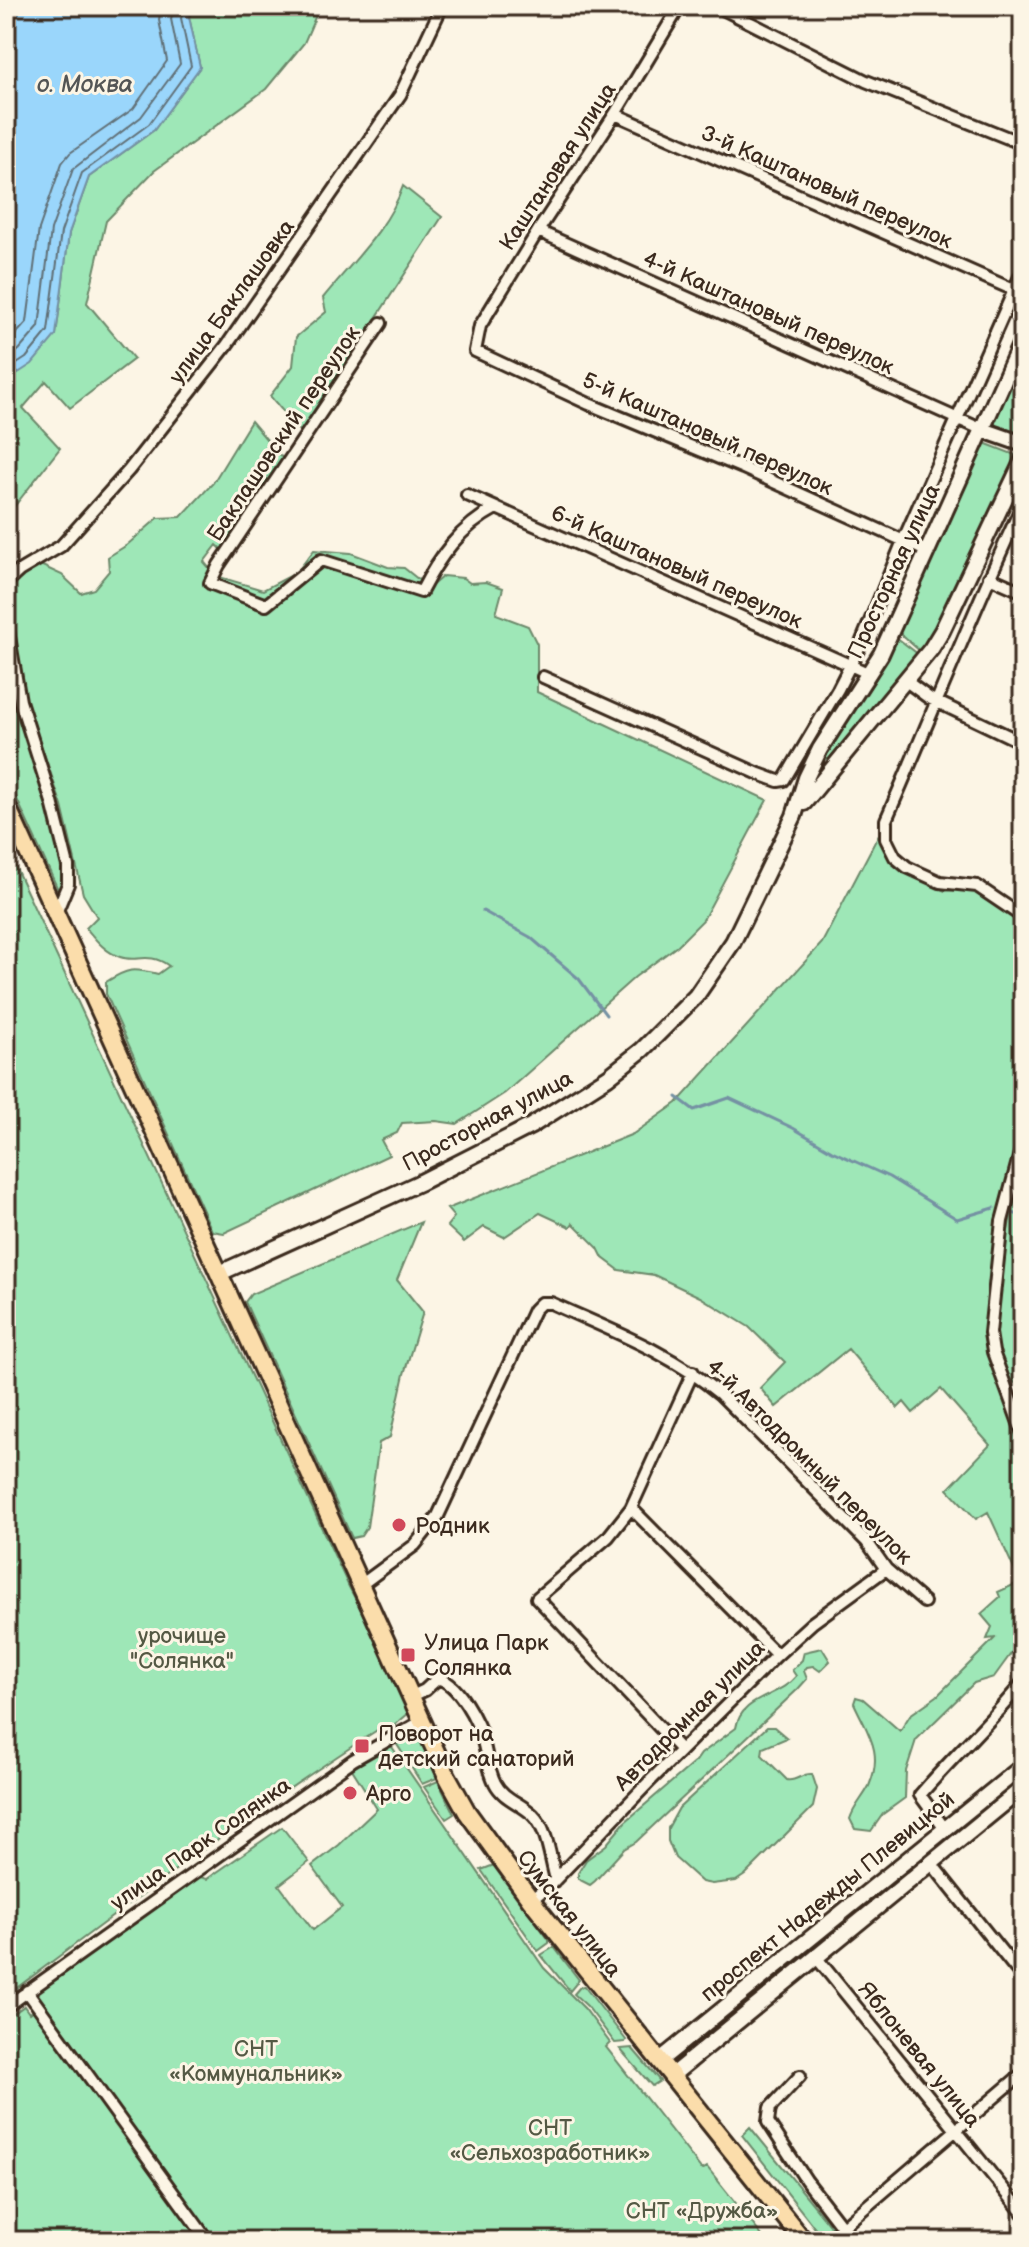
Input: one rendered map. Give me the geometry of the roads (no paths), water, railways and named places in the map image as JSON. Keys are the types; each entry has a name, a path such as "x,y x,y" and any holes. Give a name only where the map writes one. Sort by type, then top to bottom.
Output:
{"main road":[{"name":"Просторная улица","path":"220,1273 493,1147 576,1100 676,1019 716,969 733,942 794,816 815,761 833,727 870,674 1023,338"},
{"path":"983,430 1023,444"},
{"name":"Просторная улица","path":"794,816 906,681 942,631 1023,460"},
{"path":"815,761 819,771 830,769"},
{"name":"Сумская улица","path":"6,804 11,826 56,913 422,1721 467,1812 531,1900 804,2241"},
{"name":"проспект Надежды Плевицкой","path":"659,2061 1023,1766"},
{"name":"проспект Надежды Плевицкой","path":"671,2076 1023,1788"}],"street":[{"name":"улица Баклашовка","path":"7,582 19,571 61,546 129,470 227,345 400,95 442,6"},
{"name":"Каштановая улица","path":"475,351 480,326 680,6"},
{"path":"717,6 866,81 1023,144"},
{"name":"3-й Каштановый переулок","path":"615,114 1018,292"},
{"name":"4-й Каштановый переулок","path":"538,231 983,430"},
{"path":"543,677 778,781 784,780 851,665 957,418 1018,292 1023,270"},
{"name":"Баклашовский переулок","path":"381,323 210,583 266,605 321,560 421,592 437,562 458,536 477,518 496,508"},
{"name":"5-й Каштановый переулок","path":"475,351 926,551"},
{"name":"6-й Каштановый переулок","path":"467,495 870,674"},
{"path":"1023,504 886,820 886,839 895,857 907,867 940,882 977,886 1023,917"},
{"path":"989,577 1023,592"},
{"path":"6,588 7,582"},
{"path":"6,619 20,701 52,802 68,866 68,884 56,913"},
{"path":"906,681 938,703 1023,743"},
{"path":"1023,1142 1002,1221 990,1333 993,1352 1023,1434"},
{"name":"4-й Автодромный переулок","path":"360,1580 415,1545 438,1516 534,1310 541,1303 551,1303 653,1349 693,1372 720,1394 867,1542 886,1569 924,1602"},
{"path":"681,1750 537,1598 608,1537 631,1508 693,1372"},
{"path":"631,1508 777,1655"},
{"name":"Автодромная улица","path":"531,1900 556,1879 777,1655 812,1623 886,1569"},
{"path":"412,1696 437,1679 450,1682 456,1688 483,1739 485,1758 501,1793 533,1815 543,1831 556,1879"},
{"path":"945,1829 920,1795 990,1723 1023,1682"},
{"name":"улица Парк Солянка","path":"6,2007 353,1760 422,1721"},
{"path":"931,1863 1023,1978"},
{"name":"Яблоневая улица","path":"816,1957 1023,2213"},
{"path":"27,1991 208,2241"},
{"path":"826,2241 1023,2073"},
{"path":"800,2076 770,2108 768,2122 853,2241"}],"water":[{"name":"о. Моква","path":"6,6 195,6 189,17 200,67 154,130 89,177 69,233 56,335 32,364 9,379 6,376"}],"waterway":[{"path":"483,911 530,937 579,979 606,1015"},
{"path":"677,1097 694,1110 729,1098 889,1177 957,1219 994,1208"},
{"path":"1012,1213 1023,1216"}],"place":[{"name":"Родник","path":"399,1525"},
{"name":"Улица Парк Солянка","path":"408,1655"},
{"name":"Поворот на детский санаторий","path":"362,1746"},
{"name":"Арго","path":"350,1793"}],"park label":[{"name":"урочище \"Солянка\"","path":"182,1648"},
{"name":"СНТ «Коммунальник»","path":"256,2060"},
{"name":"СНТ «Сельхозработник»","path":"550,2140"},
{"name":"СНТ «Дружба»","path":"702,2210"}]}
